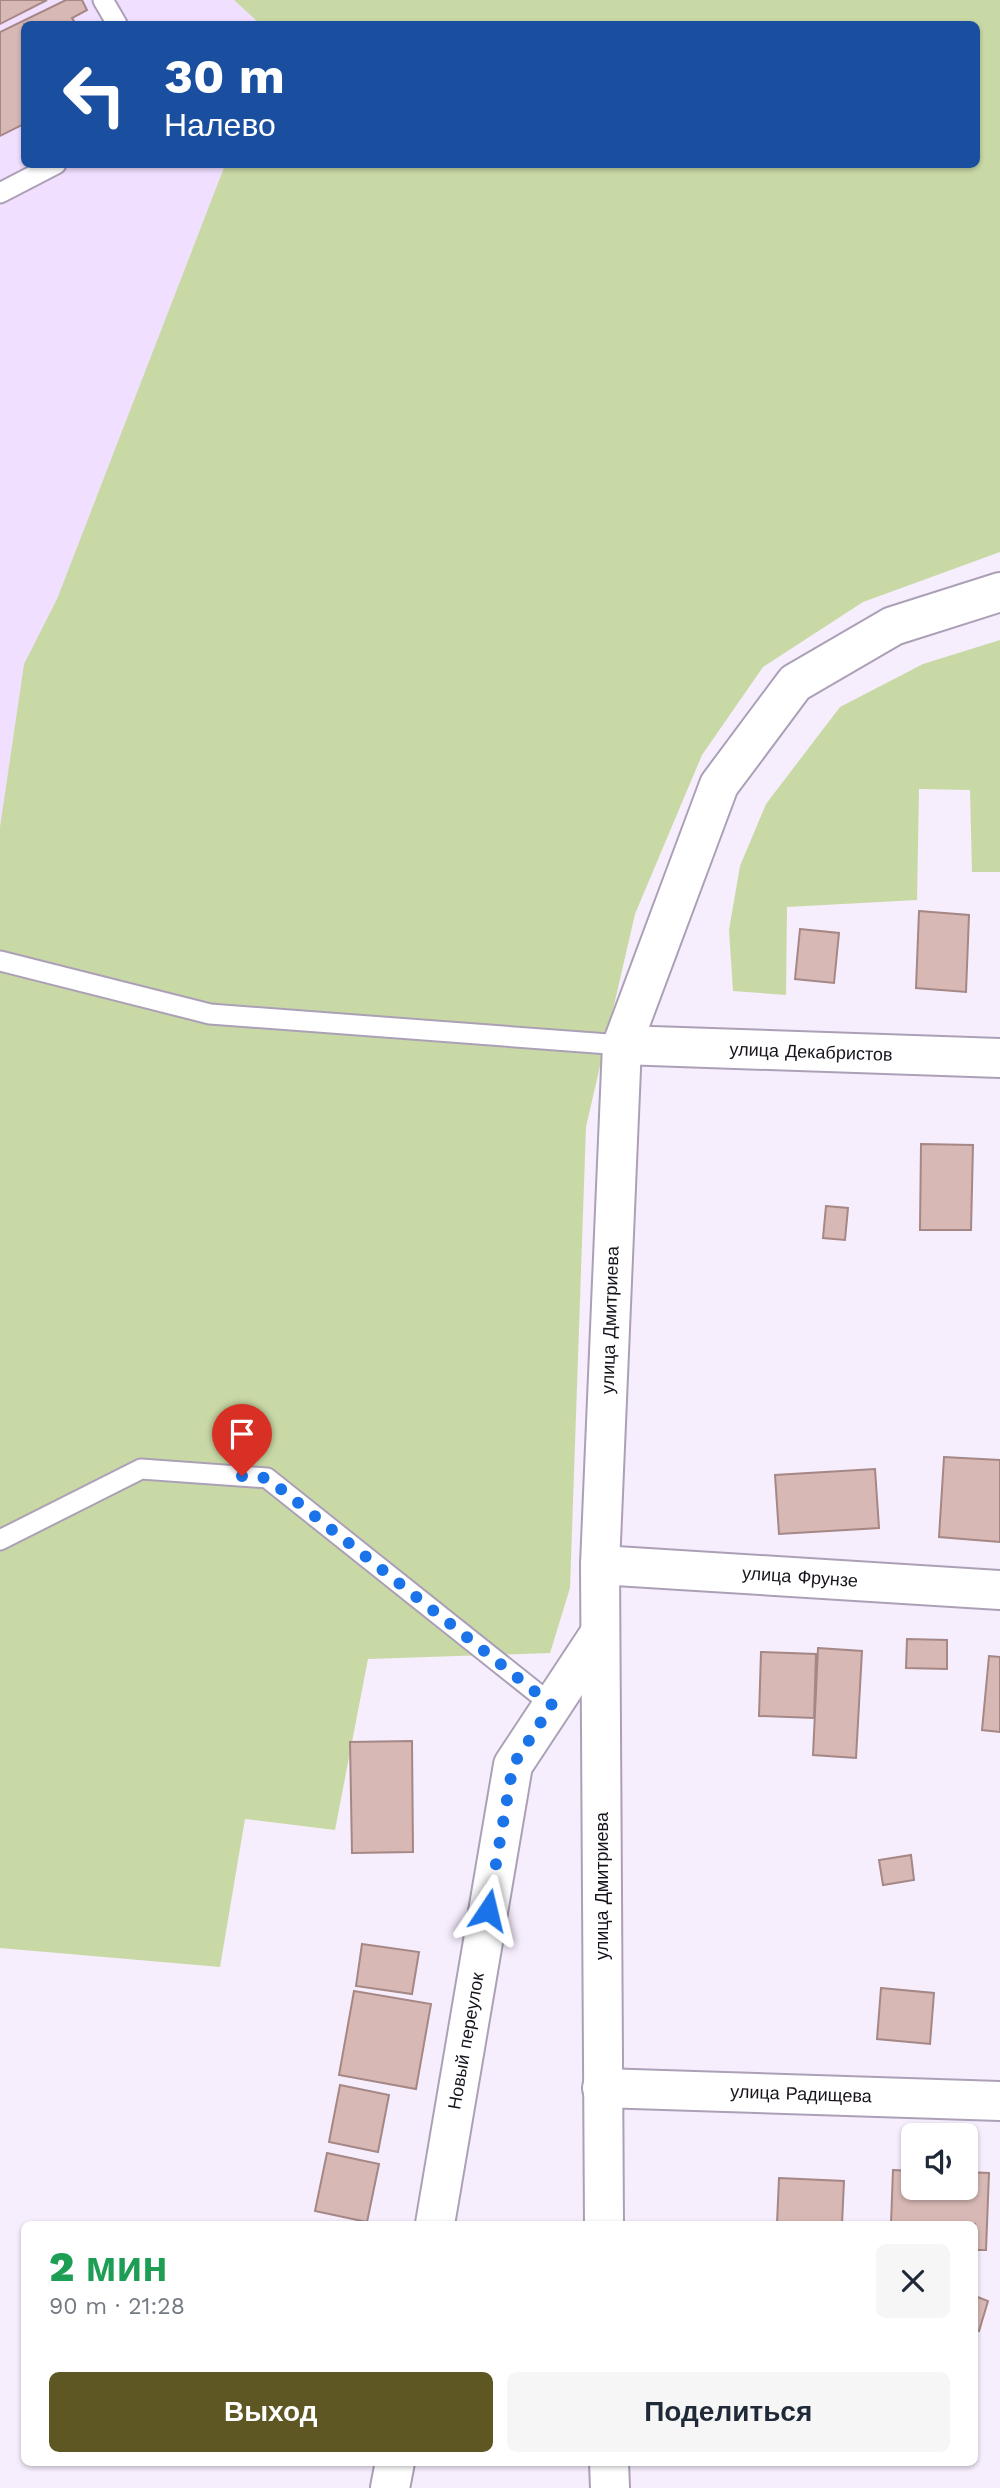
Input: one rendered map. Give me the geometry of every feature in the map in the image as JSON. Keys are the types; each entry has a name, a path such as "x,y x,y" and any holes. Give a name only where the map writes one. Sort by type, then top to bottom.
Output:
{"street":[{"name":"улица Дмитриева","path":"604,2221 600,1565 622,1045 719,785 795,683 894,626 1000,592"},
{"name":"улица Декабристов","path":"622,1045 1000,1058"},
{"name":"улица Фрунзе","path":"600,1565 1000,1590"},
{"name":"Новый переулок","path":"436,2221 513,1765 600,1633"},
{"name":"улица Радищева","path":"602,2088 1000,2101"},
{"path":"390,2488 394,2466"},
{"path":"609,2466 610,2488"}],"lane":[{"path":"103,0 115,21"},
{"path":"0,193 48,168"},
{"path":"0,961 209,1014 622,1045"},
{"path":"0,1540 141,1469 267,1478 552,1705"}],"shaded area":[{"path":"0,0 234,0 257,21 21,21 21,168 224,168 57,599 24,664 0,827"}],"green space":[{"path":"234,0 1000,0 1000,552 863,602 763,667 702,755 635,914 586,1127 570,1588 550,1653 368,1659 335,1830 245,1819 220,1967 0,1948 0,827 24,664 57,599 224,168 980,168 980,21 257,21"},
{"path":"1000,640 1000,872 972,872 970,790 919,789 917,900 787,907 786,995 733,991 729,930 740,866 766,804 840,707 923,664"}],"building":[{"path":"0,0 47,0 0,24"},
{"path":"66,0 82,0 87,10 72,18 74,21 23,21"},
{"path":"21,22 21,126 0,136 0,32"},
{"path":"919,911 969,915 966,992 916,988"},
{"path":"800,929 839,933 834,983 795,979"},
{"path":"921,1144 973,1145 971,1230 920,1230"},
{"path":"826,1206 848,1208 845,1240 823,1238"},
{"path":"944,1457 1000,1460 1000,1542 939,1537"},
{"path":"875,1469 879,1528 779,1534 775,1475"},
{"path":"907,1639 947,1640 947,1669 906,1668"},
{"path":"818,1648 862,1651 856,1758 813,1755"},
{"path":"761,1652 816,1654 814,1718 759,1716"},
{"path":"989,1656 1000,1657 1000,1732 982,1730"},
{"path":"412,1741 413,1852 352,1853 350,1742"},
{"path":"911,1855 914,1880 883,1885 879,1860"},
{"path":"362,1944 419,1952 412,1994 356,1986"},
{"path":"881,1988 934,1993 930,2044 877,2039"},
{"path":"354,1991 431,2004 416,2089 339,2075"},
{"path":"340,2085 389,2095 378,2152 329,2142"},
{"path":"327,2153 379,2164 367,2221 315,2211"},
{"path":"893,2170 901,2170 901,2200 978,2200 978,2173 989,2173 986,2250 978,2250 978,2221 891,2221"},
{"path":"779,2178 844,2181 842,2221 777,2221"},
{"path":"978,2297 988,2301 978,2331"}],"route":[{"path":"242,1476 267,1478 552,1705 513,1765 488,1910"}]}
